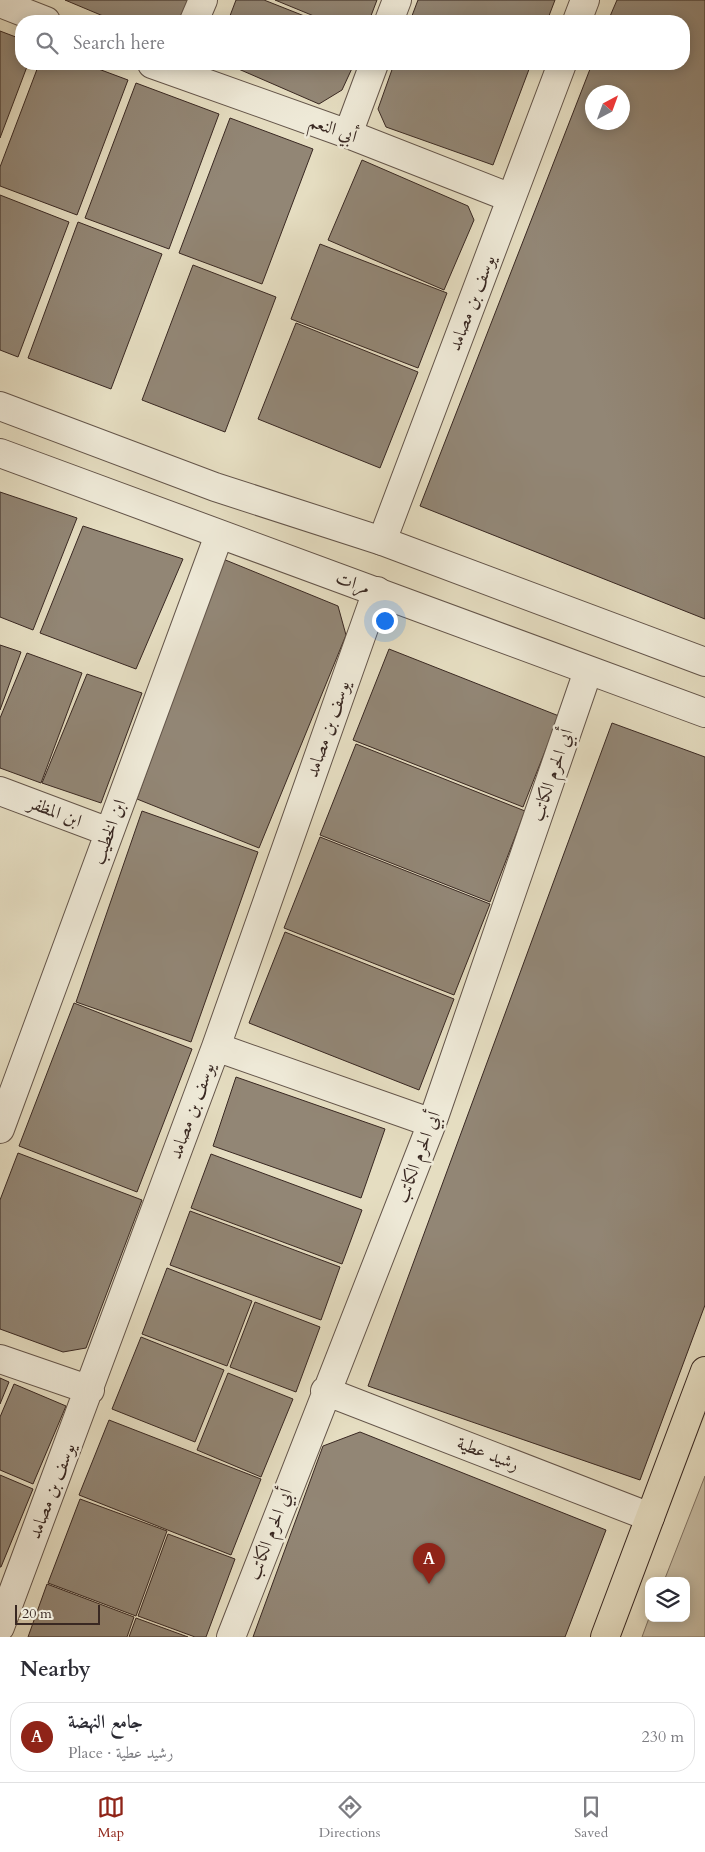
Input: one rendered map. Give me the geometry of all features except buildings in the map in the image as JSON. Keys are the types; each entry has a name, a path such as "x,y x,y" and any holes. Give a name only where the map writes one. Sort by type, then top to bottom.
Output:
{"main road":[{"path":"605,1637 705,1371"}],"street":[{"path":"197,15 203,0"},
{"path":"391,15 397,0"},
{"path":"579,15 585,0"},
{"path":"0,3 31,15"},
{"name":"أبي النعم","path":"176,70 348,134 511,198"},
{"path":"348,134 372,70"},
{"name":"يوسف بن مصامد","path":"382,541 560,70"},
{"path":"0,406 216,487 382,541 705,662"},
{"name":"مرات","path":"0,453 705,713"},
{"name":"ابن الخطيب","path":"0,1129 219,535"},
{"name":"يوسف بن مصامد","path":"0,1627 90,1390 216,1047 377,591"},
{"name":"أبي الحرم الكاتب","path":"231,1637 325,1391 432,1123 588,671"},
{"name":"ابن المظفر","path":"0,791 110,832"},
{"path":"216,1047 432,1123"},
{"path":"0,1359 90,1390"},
{"name":"رشيد عطية","path":"325,1391 650,1517"}],"shaded area":[{"path":"705,1476 705,1637 642,1637 648,1622 690,1622 690,1577 666,1577"}],"place":[{"name":"جامع النهضة","path":"429,1584"}]}
